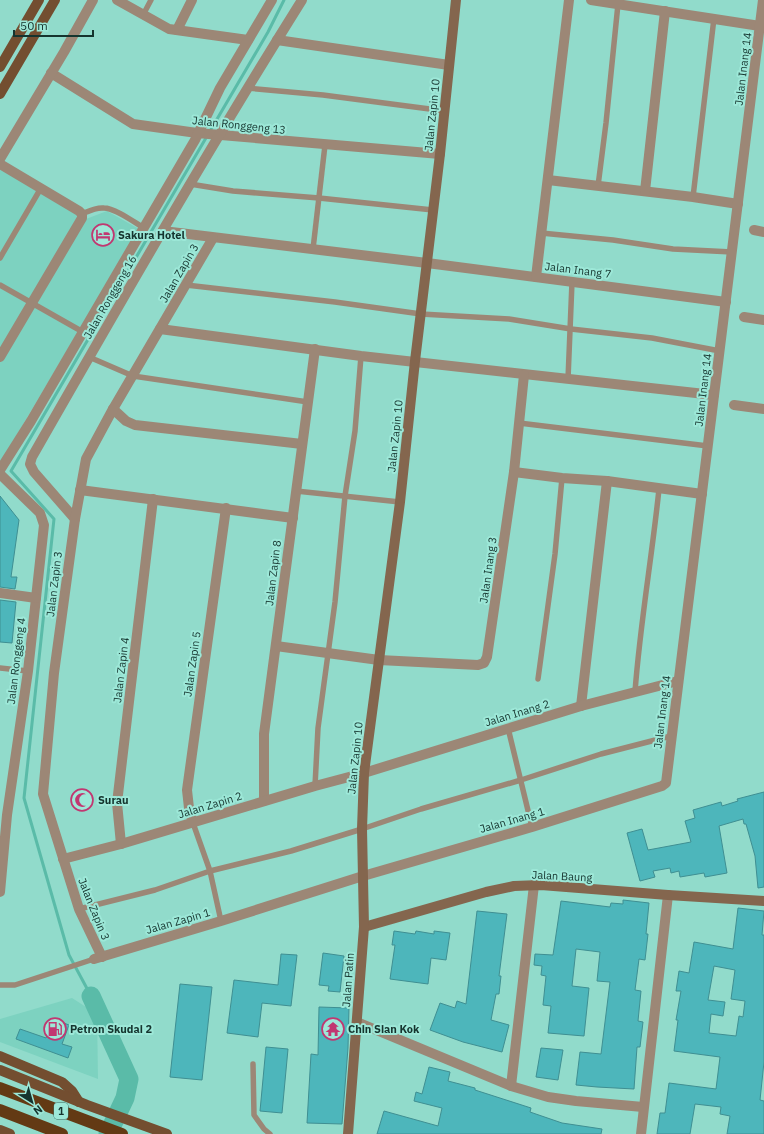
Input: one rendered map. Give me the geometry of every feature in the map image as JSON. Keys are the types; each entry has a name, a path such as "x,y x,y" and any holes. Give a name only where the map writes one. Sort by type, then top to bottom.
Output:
{"highway":[{"name":"1","path":"0,1088 122,1134"},
{"name":"1","path":"0,1110 62,1134"}],"main road":[{"path":"0,67 39,0"},
{"path":"0,94 55,0"},
{"path":"0,1056 62,1082 83,1103"},
{"path":"0,1070 167,1134"},
{"path":"0,1130 10,1134"}],"street":[{"path":"0,159 64,52 93,0"},
{"path":"117,0 169,29 248,40"},
{"path":"176,30 192,0"},
{"name":"Jalan Ronggeng 16","path":"0,470 83,332 195,140 197,133 220,88 272,0"},
{"name":"Jalan Ronggeng 16","path":"75,519 34,472 30,464 32,457 246,88 302,0"},
{"name":"Jalan Zapin 10","path":"363,876 362,829 364,773 400,502 420,314 445,111 456,0"},
{"path":"536,277 569,0"},
{"path":"591,0 760,26"},
{"name":"Jalan Inang 14","path":"666,784 763,0"},
{"path":"645,191 665,11"},
{"path":"277,40 449,65"},
{"name":"Jalan Ronggeng 13","path":"51,73 133,124 197,133 440,154"},
{"path":"0,164 79,210 82,214 82,218 0,357"},
{"path":"548,180 693,197 738,204"},
{"name":"Jalan Inang 7","path":"163,231 427,263 726,302"},
{"name":"Jalan Zapin 3","path":"98,958 79,909 43,794 54,673 75,519 86,458 213,238"},
{"path":"744,317 764,320"},
{"path":"160,329 361,356 714,395"},
{"name":"Jalan Zapin 8","path":"264,801 264,734 315,349"},
{"name":"Jalan Inang 3","path":"276,646 379,660 478,665 484,662 488,657 514,472 524,375"},
{"path":"734,405 764,409"},
{"path":"113,409 126,421 135,425 302,444"},
{"path":"514,472 562,478 607,481 702,494"},
{"name":"Jalan Ronggeng 4","path":"0,474 40,513 44,525 28,671 4,815 0,892"},
{"path":"580,706 607,481"},
{"path":"80,490 293,518"},
{"name":"Jalan Zapin 4","path":"121,844 117,803 153,499"},
{"name":"Jalan Zapin 5","path":"193,823 189,808 187,790 226,508"},
{"path":"0,593 36,598"},
{"name":"Jalan Inang 2","path":"364,773 580,706 678,681"},
{"name":"Jalan Zapin 2","path":"63,859 121,844 315,786 364,773"},
{"name":"Jalan Inang 1","path":"363,876 532,827 666,784"},
{"name":"Jalan Zapin 1","path":"98,958 363,876"},
{"name":"Jalan Patin","path":"348,1134 364,927 363,876"},
{"path":"511,1086 534,885"},
{"name":"Jalan Baung","path":"364,927 486,892 514,886 534,885 764,901"},
{"path":"640,1134 668,895"},
{"path":"357,1022 511,1086 548,1097 643,1107"}],"lane":[{"path":"143,15 151,0"},
{"path":"598,186 618,4"},
{"path":"693,197 714,18"},
{"path":"246,88 323,95 445,111"},
{"path":"313,249 325,145"},
{"path":"190,184 233,191 433,210"},
{"path":"0,258 41,188"},
{"path":"82,214 94,209 111,209 144,228"},
{"path":"541,232 613,240 673,249 732,252"},
{"path":"568,380 572,282"},
{"path":"0,285 83,332"},
{"path":"186,285 335,302 420,314 509,320 571,330 652,338 720,351"},
{"path":"315,786 318,728 335,602 345,496 355,431 361,356"},
{"path":"89,357 132,376 308,402"},
{"path":"519,423 708,446"},
{"path":"538,678 555,554 562,478"},
{"path":"636,692 638,648 652,554 659,489"},
{"path":"296,491 400,502"},
{"path":"0,668 28,671"},
{"path":"508,728 532,827"},
{"path":"79,909 155,890 210,871 291,851 362,829 421,808 521,780 601,754 672,736"},
{"path":"193,823 210,871 221,921"},
{"name":"Jalan Zapin 1","path":"0,985 15,985 57,970 98,958"},
{"path":"253,1064 254,1115 264,1129 270,1134"}],"shaded area":[{"path":"0,168 86,219 107,211 139,229 0,463"},
{"path":"72,998 97,1014 98,1079 0,1042 0,1019"}],"building":[{"path":"0,496 19,520 11,577 17,577 15,589 0,587"},
{"path":"0,600 16,602 12,643 0,642"},
{"path":"764,792 764,887 758,888 755,856 746,824 744,824 743,819 719,826 727,873 705,877 704,873 680,877 679,871 671,873 670,868 653,871 655,877 640,881 627,833 642,829 648,850 691,842 685,821 695,818 693,810 721,802 722,806 738,801 737,799"},
{"path":"623,900 649,903 645,960 639,959 635,990 641,991 638,1021 643,1022 640,1047 637,1047 634,1089 576,1085 580,1052 601,1054 610,982 597,981 600,952 576,949 572,986 589,988 584,1036 548,1033 551,1006 543,1005 546,976 541,975 542,966 534,965 535,954 553,955 561,901 610,907 611,903 623,904"},
{"path":"738,908 764,911 762,935 764,935 764,1062 760,1100 764,1101 764,1134 727,1134 730,1116 720,1114 721,1107 695,1104 690,1134 657,1134 660,1113 665,1113 669,1083 716,1089 720,1057 674,1051 678,1020 676,1020 681,991 676,991 679,971 689,973 694,942 733,949","holes":["714,966 735,970 731,999 745,1001 743,1017 739,1016 736,1036 709,1033 711,1014 723,1016 725,1002 708,1000"]},
{"path":"477,911 507,914 499,976 501,976 499,994 496,994 491,1020 509,1025 502,1052 463,1042 430,1030 440,1003 455,1008 457,1001 466,1004"},
{"path":"394,931 415,934 416,931 434,934 434,931 450,933 446,960 431,958 428,984 390,979 395,945 392,945"},
{"path":"323,953 344,956 340,992 328,991 329,986 319,985"},
{"path":"281,954 297,955 291,1006 262,1003 258,1037 227,1033 234,980 278,985"},
{"path":"180,984 212,987 202,1080 170,1077"},
{"path":"319,1007 349,1008 348,1048 342,1124 307,1123 311,1054 318,1055"},
{"path":"53,1019 69,1025 62,1044 72,1047 68,1058 16,1039 20,1029 46,1038"},
{"path":"266,1047 288,1049 282,1113 260,1111"},
{"path":"541,1048 563,1050 558,1080 536,1077"},
{"path":"429,1067 450,1072 448,1081 475,1088 475,1090 531,1108 530,1112 562,1123 602,1129 601,1134 377,1134 384,1111 438,1126 442,1108 414,1101 416,1092 422,1094"}],"waterway":[{"path":"91,996 69,955 24,798 54,519 11,471 268,32 284,0"},
{"path":"91,996 129,1079 125,1098 108,1134"}],"place":[{"name":"Sakura Hotel","path":"103,235"},
{"name":"Surau","path":"82,800"},
{"name":"Petron Skudai 2","path":"55,1029"},
{"name":"Chin Sian Kok","path":"333,1029"}]}
